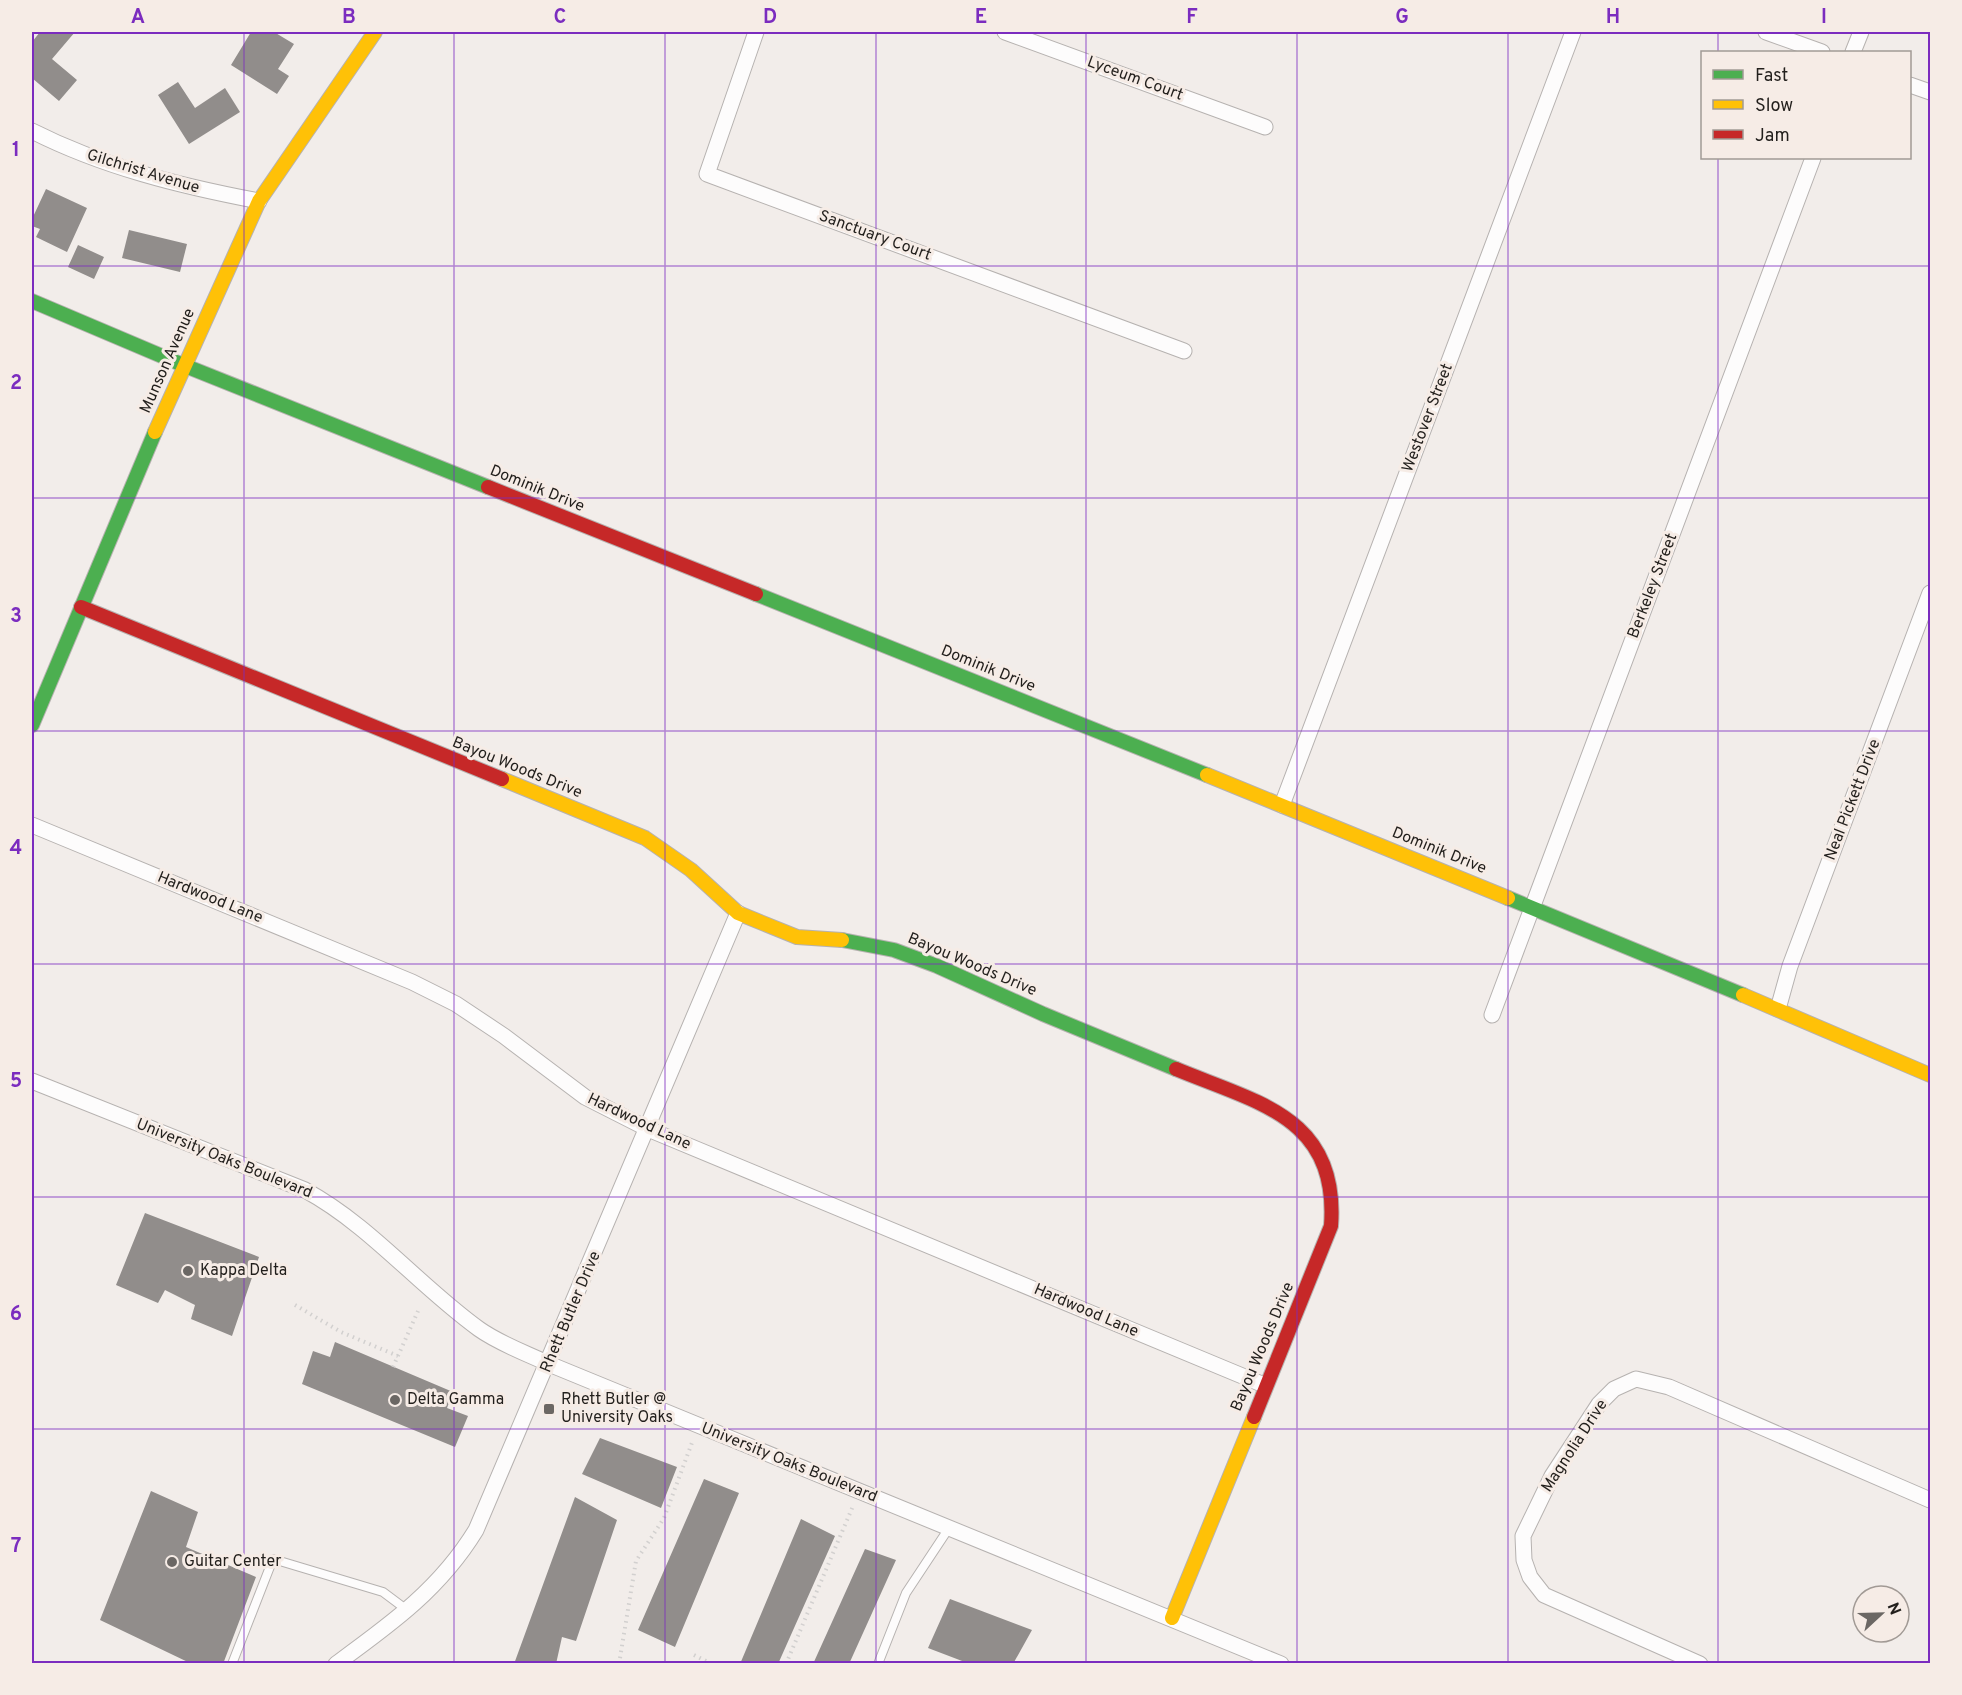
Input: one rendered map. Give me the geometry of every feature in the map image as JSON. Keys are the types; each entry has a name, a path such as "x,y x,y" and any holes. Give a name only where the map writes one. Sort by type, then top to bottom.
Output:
{"street":[{"name":"Munson Avenue","path":"32,725 183,364 259,201 375,32"},
{"name":"Sanctuary Court","path":"756,32 707,174 1184,351"},
{"name":"Lyceum Court","path":"1005,32 1265,127"},
{"name":"Westover Street","path":"1282,805 1573,32"},
{"path":"1766,32 1819,51"},
{"path":"1853,51 1861,32"},
{"path":"1911,85 1930,92"},
{"name":"Gilchrist Avenue","path":"32,131 101,161 144,175 259,201"},
{"name":"Berkeley Street","path":"1492,1015 1813,159"},
{"name":"Dominik Drive","path":"32,301 183,364 1282,805 1778,1009 1930,1075"},
{"name":"Neal Pickett Drive","path":"1778,1009 1790,966 1930,593"},
{"name":"Bayou Woods Drive","path":"81,607 645,838 692,870 738,913 797,937 842,940 894,950 937,966 1043,1014 1273,1109 1299,1126 1316,1144 1332,1185 1334,1203 1331,1226 1264,1385 1172,1618"},
{"name":"Hardwood Lane","path":"32,825 421,986 456,1004 504,1036 585,1097 648,1129 1264,1385"},
{"name":"Rhett Butler Drive","path":"336,1664 421,1599 476,1530 549,1364 738,913"},
{"name":"University Oaks Boulevard","path":"32,1081 312,1194 356,1222 436,1295 482,1331 549,1364 1281,1664"},
{"name":"Magnolia Drive","path":"1700,1664 1544,1595 1530,1577 1524,1560 1523,1536 1552,1476 1599,1404 1614,1389 1636,1379 1669,1387 1930,1500"}],"lane":[{"path":"878,1664 906,1593 950,1528"},
{"path":"232,1664 273,1559 383,1592 408,1611"}],"path":[{"path":"295,1305 341,1332 398,1356"},
{"path":"393,1367 418,1311"},
{"path":"619,1664 636,1561 664,1518 699,1425"},
{"path":"786,1664 859,1491"},
{"path":"694,1655 712,1664"}],"building":[{"path":"40,32 75,32 52,59 77,80 59,101 32,78 32,42"},
{"path":"251,32 274,32 294,44 278,69 289,76 277,94 231,65"},
{"path":"178,82 195,108 225,88 240,112 189,144 158,95"},
{"path":"46,189 87,208 67,252 36,237 40,229 32,226 32,219"},
{"path":"129,230 187,244 180,272 122,258"},
{"path":"78,245 104,257 94,279 68,267"},
{"name":"Kappa Delta","path":"145,1213 259,1257 232,1336 191,1319 195,1305 165,1290 158,1303 116,1285"},
{"name":"Delta Gamma","path":"335,1342 453,1392 447,1408 468,1416 455,1447 302,1384 313,1351 330,1357"},
{"path":"600,1438 677,1467 661,1508 582,1474"},
{"path":"704,1479 739,1493 675,1647 638,1630"},
{"name":"Guitar Center","path":"151,1491 198,1512 186,1547 256,1577 223,1664 192,1664 100,1620"},
{"path":"575,1497 617,1520 576,1641 562,1637 556,1664 514,1664"},
{"path":"801,1519 835,1536 778,1664 740,1664"},
{"path":"865,1549 896,1560 849,1664 813,1664"},
{"path":"950,1599 1032,1630 1013,1664 970,1664 928,1648"}],"traffic: fast":[{"path":"32,301 183,365 488,487"},
{"path":"32,725 155,432"},
{"path":"756,594 1207,775"},
{"path":"1508,898 1743,995"},
{"path":"842,940 894,950 937,966 1043,1014 1176,1069"}],"traffic: slow":[{"path":"155,432 259,201 375,32"},
{"path":"1207,775 1508,898"},
{"path":"502,779 645,838 691,870 738,913 797,937 842,940"},
{"path":"1743,995 1930,1075"},
{"path":"1172,1618 1254,1417"}],"traffic: jam":[{"path":"488,487 756,594"},
{"path":"81,607 502,779"},
{"path":"1176,1069 1263,1105 1287,1119 1307,1137 1322,1160 1330,1189 1331,1226 1254,1417"}],"place":[{"name":"Kappa Delta","path":"188,1271"},
{"name":"Delta Gamma","path":"395,1400"},
{"name":"Rhett Butler @ University Oaks","path":"549,1409"},
{"name":"Guitar Center","path":"172,1562"}]}
